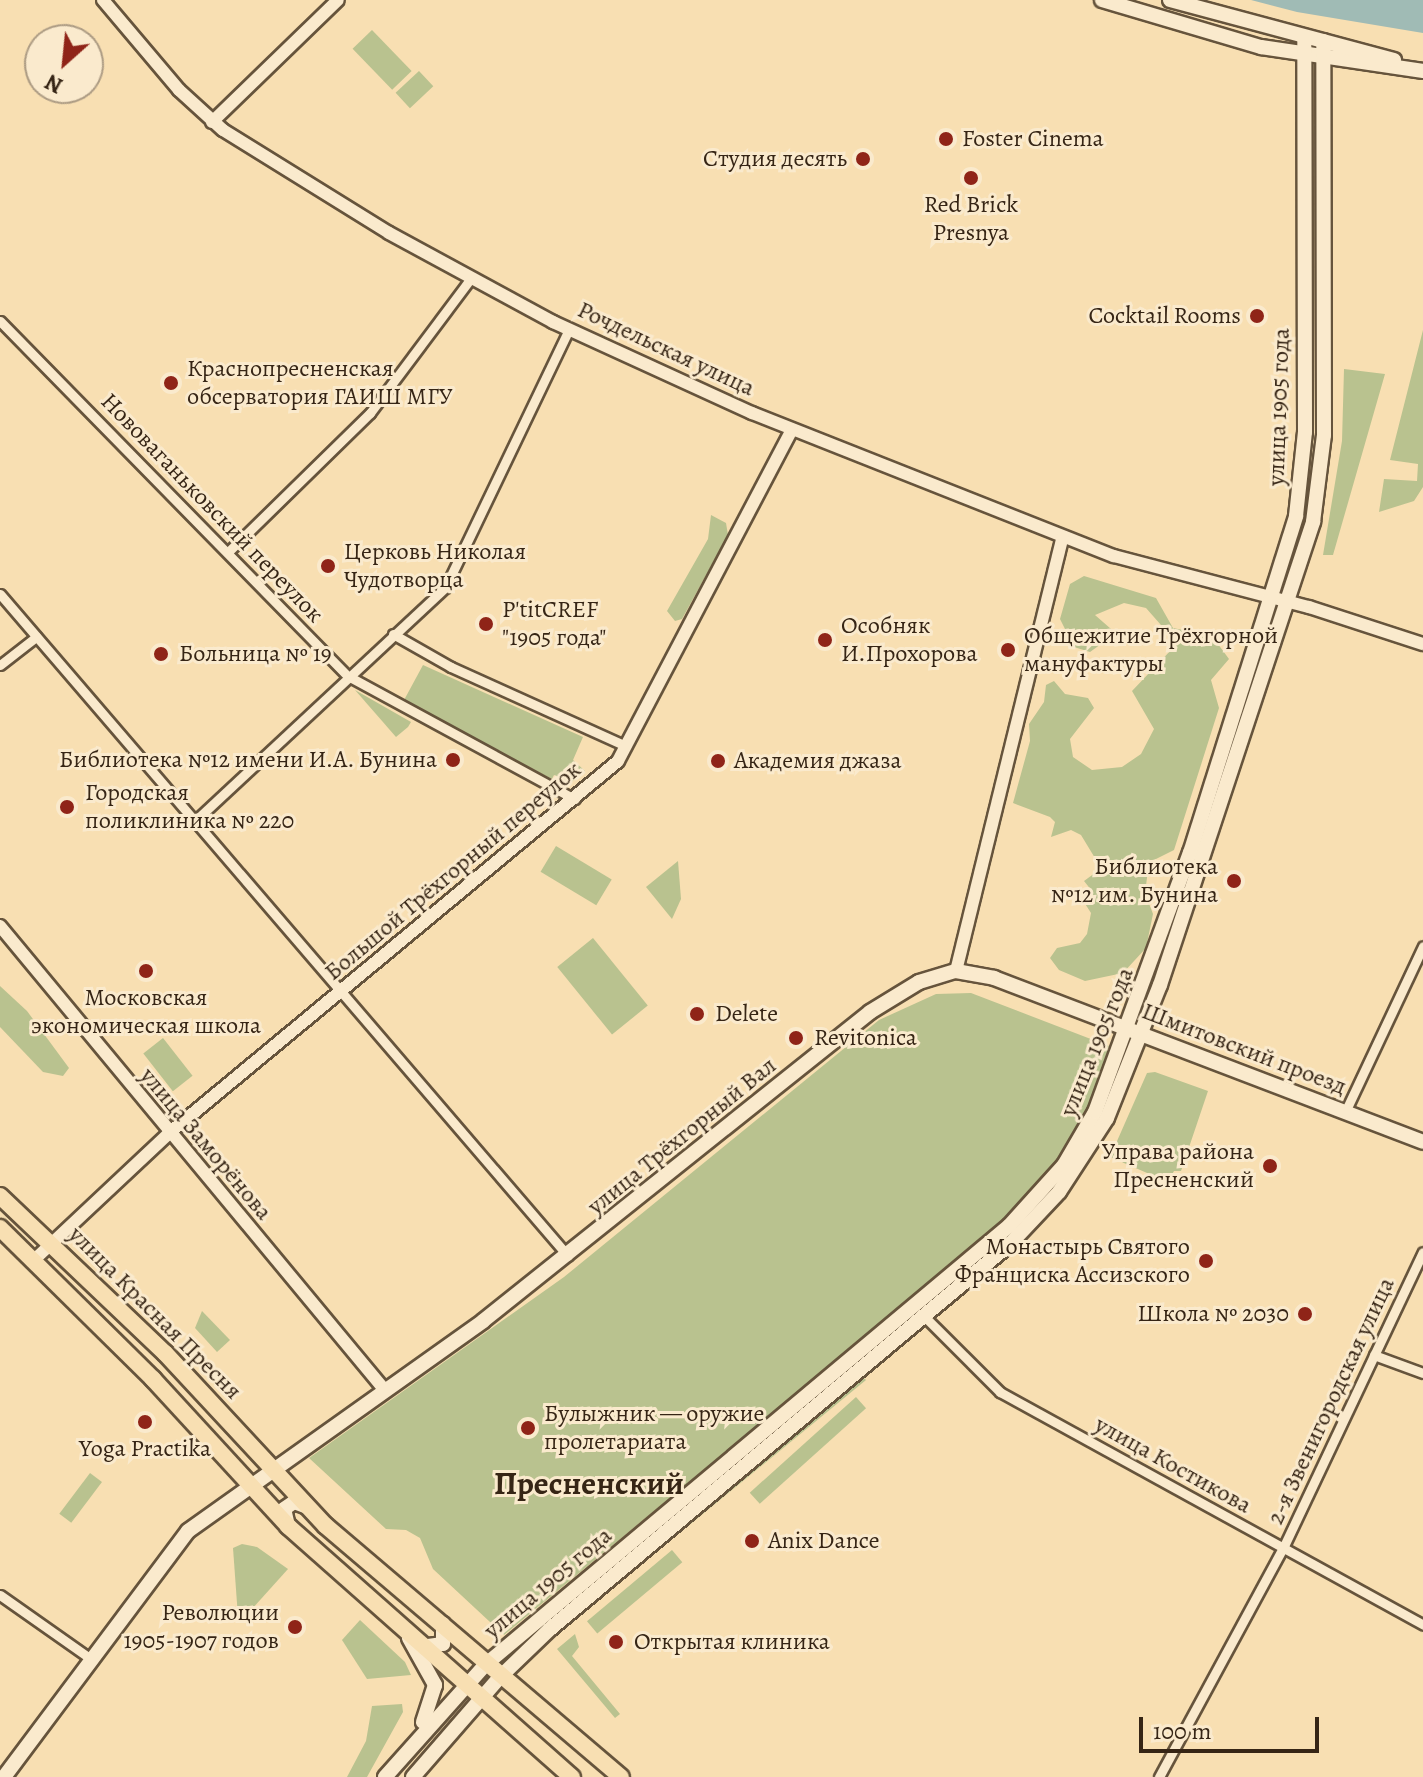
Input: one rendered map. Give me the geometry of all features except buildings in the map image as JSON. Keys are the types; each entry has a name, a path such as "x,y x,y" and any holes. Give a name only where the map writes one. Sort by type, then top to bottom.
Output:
{"main road":[{"path":"1102,0 1305,56 1423,70"},
{"path":"1170,0 1423,70"},
{"name":"улица 1905 года","path":"385,1777 413,1740 485,1665 1031,1205 1076,1147 1136,1031 1296,516 1305,433 1304,37"},
{"name":"улица 1905 года","path":"413,1777 499,1678 1011,1243 1059,1192 1107,1118 1313,522 1324,435 1323,41"},
{"name":"Шмитовский проезд","path":"956,971 994,978 1423,1142"},
{"name":"улица Трёхгорный Вал","path":"4,1777 188,1531 568,1256 870,1012 919,982 956,971"},
{"name":"улица Красная Пресня","path":"0,1196 50,1242 273,1469 305,1506 443,1624 499,1678 621,1777"},
{"name":"улица Красная Пресня","path":"0,1228 188,1416 288,1526 463,1686 572,1777"},
{"path":"288,1526 284,1509 294,1502 305,1506"},
{"path":"411,1640 439,1647 446,1637 443,1624"},
{"path":"411,1640 435,1685 413,1740"}],"street":[{"name":"Рочдельская улица","path":"103,0 212,122 471,278 569,329 792,430 1063,537 1423,644"},
{"path":"212,122 338,0"},
{"path":"228,552 370,413 471,278"},
{"name":"Нововаганьковский переулок","path":"0,321 348,676 575,799"},
{"path":"197,819 448,582 569,329"},
{"name":"Большой Трёхгорный переулок","path":"34,1260 168,1134 345,991 618,761 792,430"},
{"path":"956,971 1063,537"},
{"path":"0,594 345,991 568,1256"},
{"path":"393,634 451,667 626,746"},
{"path":"0,665 36,637"},
{"name":"улица Заморёнова","path":"0,926 168,1134 383,1388"},
{"path":"1345,1112 1423,946"},
{"name":"2-я Звенигородская улица","path":"1159,1777 1283,1548 1423,1252"},
{"name":"улица Костикова","path":"923,1315 987,1383 1423,1625"},
{"path":"1374,1355 1423,1373"},
{"path":"0,1595 91,1659"}],"green space":[{"path":"372,30 412,71 392,90 353,49"},
{"path":"419,71 433,86 410,108 396,93"},
{"path":"1423,330 1423,487 1414,501 1379,512 1384,479 1417,481 1418,464 1390,460"},
{"path":"1344,369 1385,374 1333,555 1323,555 1342,441"},
{"path":"711,515 726,523 728,535 682,619 675,621 667,611 708,539"},
{"path":"1084,576 1156,598 1173,628 1212,636 1229,659 1211,680 1219,708 1174,850 1154,860 1148,870 1145,893 1153,914 1146,948 1123,973 1085,981 1059,970 1050,958 1057,948 1080,943 1087,934 1091,913 1082,899 1092,891 1084,881 1099,870 1098,863 1081,835 1071,830 1051,837 1055,822 1050,817 1013,803 1030,741 1029,724 1044,702 1046,685 1054,681 1065,694 1088,698 1094,708 1070,739 1073,757 1092,770 1122,767 1141,754 1154,729 1132,691 1172,649 1168,633 1146,608 1124,603 1095,615 1111,629 1108,639 1090,652 1074,647 1060,619 1070,584"},
{"path":"423,665 583,737 573,760 585,771 570,783 554,775 552,779 403,702"},
{"path":"355,690 411,722 408,727 396,737"},
{"path":"556,846 612,879 596,905 541,872"},
{"path":"678,861 681,899 672,919 646,887"},
{"path":"593,938 648,1006 612,1035 557,967"},
{"path":"0,986 27,1011 69,1068 63,1076 43,1072 0,1027"},
{"path":"971,993 1109,1046 1089,1110 1059,1162 1005,1221 504,1635 433,1569 420,1538 406,1530 386,1529 309,1458 564,1277 879,1020 936,994"},
{"path":"163,1038 193,1076 173,1091 143,1053"},
{"path":"1155,1072 1208,1091 1181,1171 1174,1171 1168,1182 1110,1157 1147,1073"},
{"path":"202,1311 230,1340 217,1352 195,1328"},
{"path":"863,1377 866,1380 687,1527 685,1524"},
{"path":"856,1397 866,1408 760,1504 750,1493"},
{"path":"90,1473 102,1482 71,1523 59,1514"},
{"path":"242,1544 257,1547 288,1569 242,1620 238,1617 233,1548"},
{"path":"672,1550 682,1562 597,1634 587,1621"},
{"path":"360,1620 405,1662 411,1675 367,1679 342,1640"},
{"path":"575,1634 579,1647 572,1656 620,1714 615,1718 557,1649"},
{"path":"402,1704 403,1712 367,1777 347,1777 366,1741 372,1706"}],"water":[{"path":"1251,0 1423,0 1423,33 1297,12"}],"place":[{"name":"Foster Cinema","path":"946,139"},
{"name":"Студия десять","path":"863,159"},
{"name":"Red Brick Presnya","path":"971,178"},
{"name":"Cocktail Rooms","path":"1257,316"},
{"name":"Краснопресненская обсерватория ГАИШ МГУ","path":"171,383"},
{"name":"Церковь Николая Чудотворца","path":"328,566"},
{"name":"P'titCREF \"1905 года\"","path":"486,624"},
{"name":"Особняк И.Прохорова","path":"825,640"},
{"name":"Общежитие Трёхгорной мануфактуры","path":"1008,650"},
{"name":"Больница № 19","path":"161,654"},
{"name":"Библиотека №12 имени И.А. Бунина","path":"453,760"},
{"name":"Академия джаза","path":"718,761"},
{"name":"Городская поликлиника № 220","path":"67,807"},
{"name":"Библиотека №12 им. Бунина","path":"1234,881"},
{"name":"Московская экономическая школа","path":"146,971"},
{"name":"Delete","path":"697,1014"},
{"name":"Revitonica","path":"796,1038"},
{"name":"Управа района Пресненский","path":"1270,1166"},
{"name":"Монастырь Святого Франциска Ассизского","path":"1206,1261"},
{"name":"Школа № 2030","path":"1305,1314"},
{"name":"Yoga Practika","path":"145,1422"},
{"name":"Булыжник — оружие пролетариата","path":"528,1428"},
{"name":"Anix Dance","path":"752,1541"},
{"name":"Революции 1905-1907 годов","path":"295,1627"},
{"name":"Открытая клиника","path":"616,1642"}],"district":[{"name":"Пресненский","path":"589,1483"}]}
